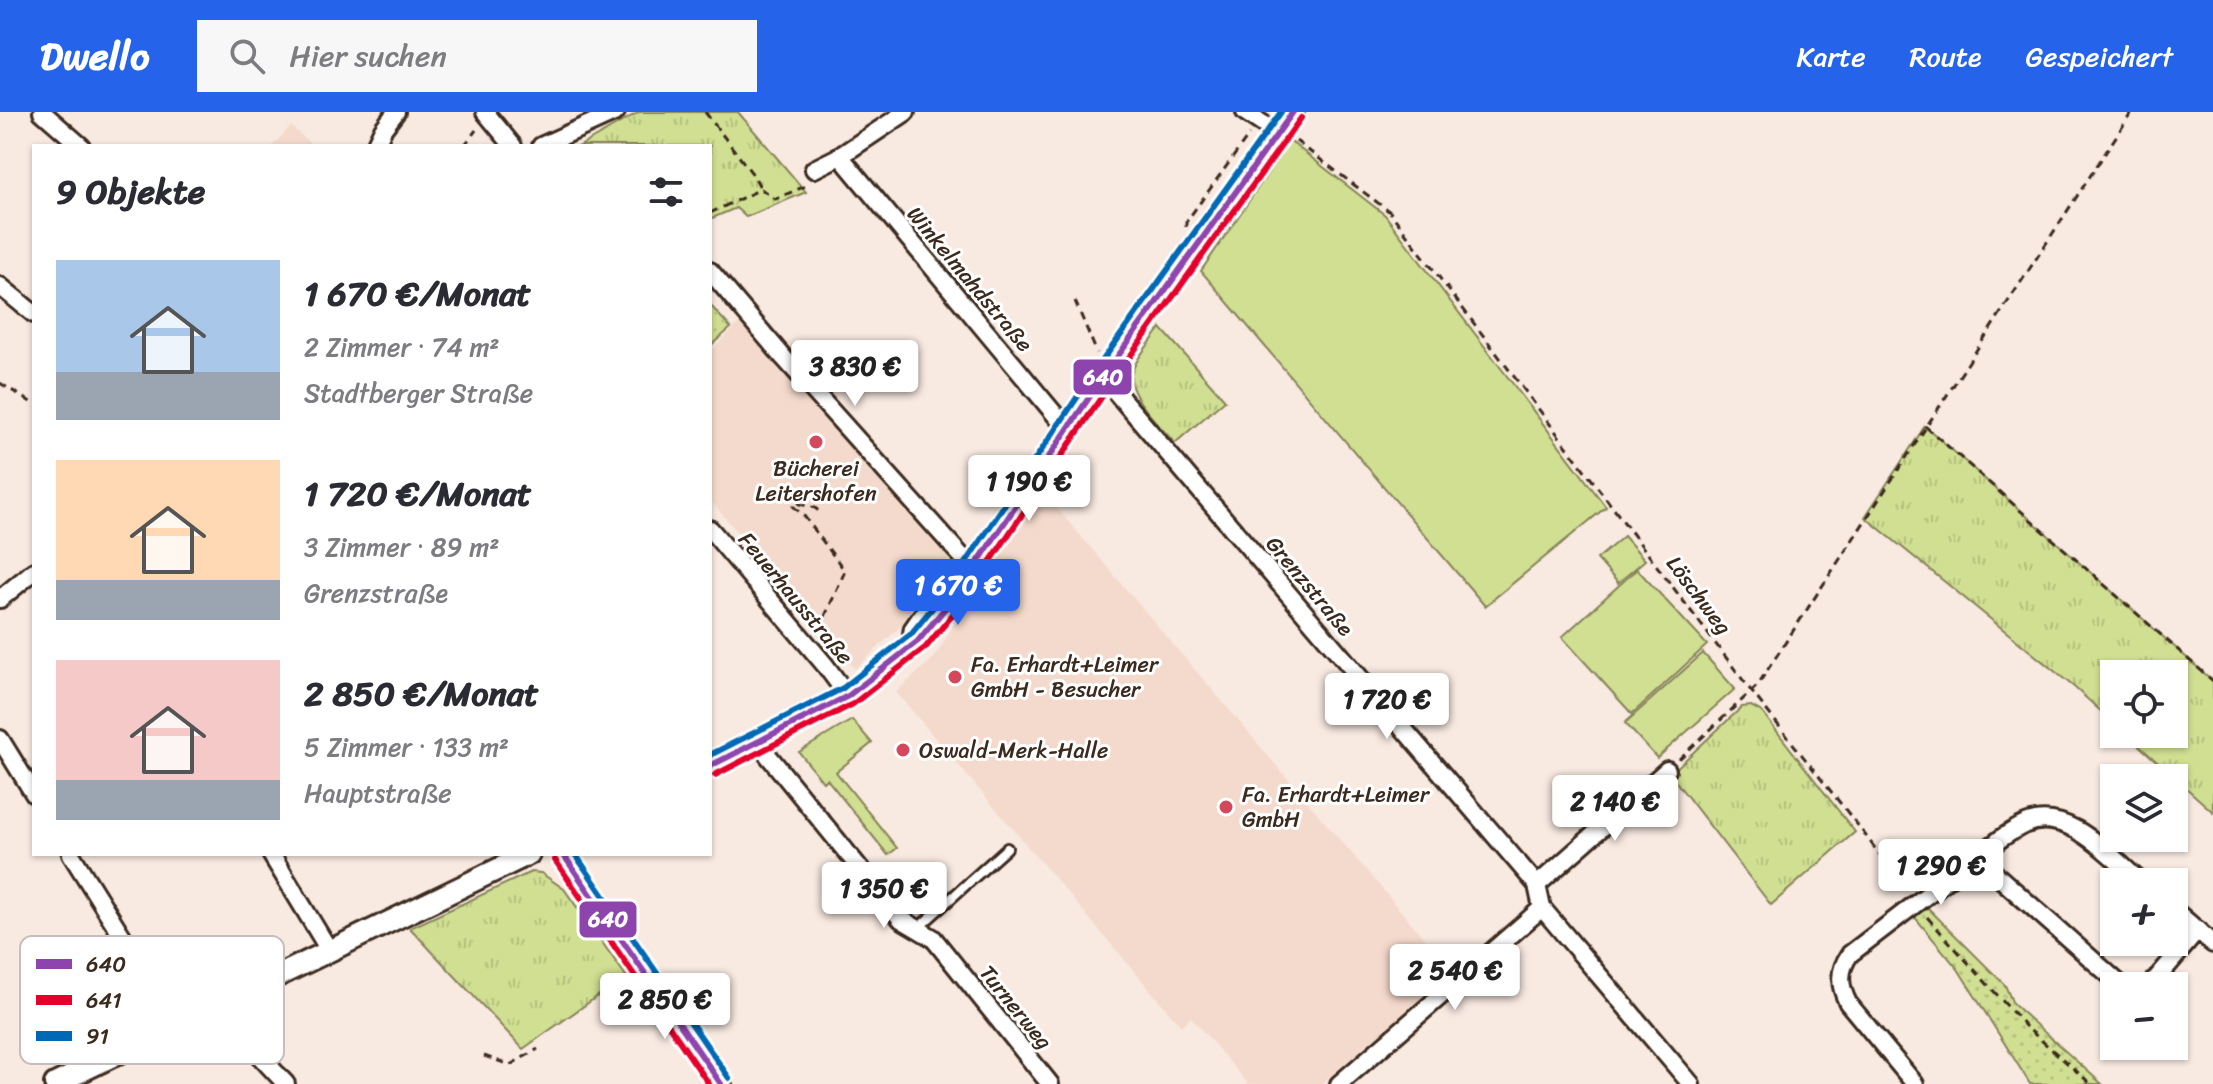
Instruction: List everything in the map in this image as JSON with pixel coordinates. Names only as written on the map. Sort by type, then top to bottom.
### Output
[{"type":"street","points":[[42,112],[79,144]]},
{"type":"street","points":[[376,144],[396,112]]},
{"type":"street","points":[[485,112],[511,144]]},
{"type":"street","points":[[545,144],[616,112]]},
{"type":"street","points":[[814,169],[840,156],[906,112]]},
{"type":"street","points":[[1245,112],[1278,134]]},
{"type":"street","points":[[712,765],[848,696],[918,641],[955,596],[1067,429],[1293,112]]},
{"type":"street","name":"Winkelmahdstraße","points":[[840,156],[1067,429]]},
{"type":"street","points":[[712,273],[973,569]]},
{"type":"street","points":[[0,286],[32,312]]},
{"type":"street","name":"Grenzstraße","points":[[1108,371],[1537,885],[1542,908],[1691,1084]]},
{"type":"street","name":"Feuerhausstraße","points":[[712,531],[848,696]]},
{"type":"street","points":[[0,599],[32,573]]},
{"type":"street","points":[[0,739],[32,791]]},
{"type":"street","name":"Turnerweg","points":[[758,743],[901,919],[933,938],[1050,1084]]},
{"type":"street","points":[[1537,885],[1667,770]]},
{"type":"street","points":[[1915,1084],[1848,1003],[1841,990],[1843,963],[1850,954],[1915,902],[2025,824],[2054,821],[2079,831],[2124,868]]},
{"type":"street","points":[[72,856],[122,936]]},
{"type":"street","points":[[272,856],[329,950]]},
{"type":"street","points":[[284,972],[525,856]]},
{"type":"street","points":[[564,856],[721,1084]]},
{"type":"street","points":[[1976,857],[2106,972]]},
{"type":"street","points":[[1339,1084],[1542,908]]},
{"type":"street","points":[[2188,922],[2213,944]]},
{"type":"street","points":[[2162,972],[2198,930]]},
{"type":"street","points":[[55,1084],[96,1064]]},
{"type":"street","points":[[267,1064],[286,1084]]},
{"type":"lane","points":[[917,929],[1007,848]]},
{"type":"path","points":[[705,112],[761,189],[775,199],[819,180],[814,169]]},
{"type":"path","points":[[1667,770],[1752,692],[2132,112]]},
{"type":"path","name":"Löschweg","points":[[1278,134],[1297,142],[1390,212],[1752,692],[1915,902],[2026,1027],[2091,1084]]},
{"type":"path","points":[[712,212],[761,189]]},
{"type":"path","points":[[1075,301],[1108,371]]},
{"type":"path","points":[[0,383],[32,403]]},
{"type":"path","points":[[1925,426],[2213,681]]},
{"type":"path","points":[[811,648],[845,571],[793,506],[796,503],[806,505],[821,513]]},
{"type":"path","points":[[484,1056],[510,1065],[538,1049]]},
{"type":"shaded area","points":[[291,126],[311,144],[274,144]]},
{"type":"shaded area","points":[[744,318],[952,555],[900,627],[855,669],[712,502],[712,350]]},
{"type":"shaded area","points":[[1044,493],[1452,971],[1321,1084],[1248,1084],[1191,1017],[1181,1026],[896,692],[935,657],[962,611]]},
{"type":"green space","points":[[639,112],[738,112],[806,192],[746,217],[736,208],[712,218],[712,144],[583,144]]},
{"type":"green space","points":[[1290,141],[1385,215],[1606,507],[1485,606],[1201,271]]},
{"type":"green space","points":[[712,307],[731,328],[712,344]]},
{"type":"green space","points":[[1161,328],[1225,400],[1175,443],[1147,411],[1131,384],[1136,364]]},
{"type":"green space","points":[[1925,426],[2213,681],[2213,812],[2188,790],[2188,764],[2159,764],[2142,748],[2188,748],[2188,660],[2100,660],[2100,710],[1865,517]]},
{"type":"green space","points":[[1624,536],[1645,560],[1618,583],[1597,559]]},
{"type":"green space","points":[[1637,569],[1707,645],[1632,714],[1562,637]]},
{"type":"green space","points":[[1703,653],[1735,689],[1657,758],[1625,723]]},
{"type":"green space","points":[[1751,706],[1762,712],[1855,832],[1771,905],[1670,774],[1742,707]]},
{"type":"green space","points":[[852,720],[872,743],[836,772],[897,848],[888,855],[827,779],[823,782],[799,752]]},
{"type":"green space","points":[[531,872],[541,873],[564,889],[626,976],[523,1049],[410,928]]},
{"type":"green space","points":[[1920,900],[2005,985],[2013,1004],[2102,1084],[2030,1084],[1958,969],[1908,909]]},
{"type":"transit line","name":"91","points":[[712,754],[843,688],[911,634],[947,590],[1095,371],[1281,112]]},
{"type":"transit line","name":"640","points":[[712,765],[848,696],[918,641],[955,596],[1103,377],[1293,112]]},
{"type":"transit line","name":"641","points":[[715,775],[853,704],[926,647],[963,602],[1111,383],[1301,118]]},
{"type":"transit line","name":"640","points":[[564,856],[721,1084]]},
{"type":"transit line","name":"91","points":[[576,856],[729,1078]]},
{"type":"transit line","name":"641","points":[[555,860],[709,1084]]},
{"type":"place","name":"Bücherei Leitershofen","points":[[816,442]]},
{"type":"place","name":"Fa. Erhardt+Leimer GmbH - Besucher","points":[[955,677]]},
{"type":"place","name":"Oswald-Merk-Halle","points":[[903,750]]},
{"type":"place","name":"Fa. Erhardt+Leimer GmbH","points":[[1226,807]]}]
